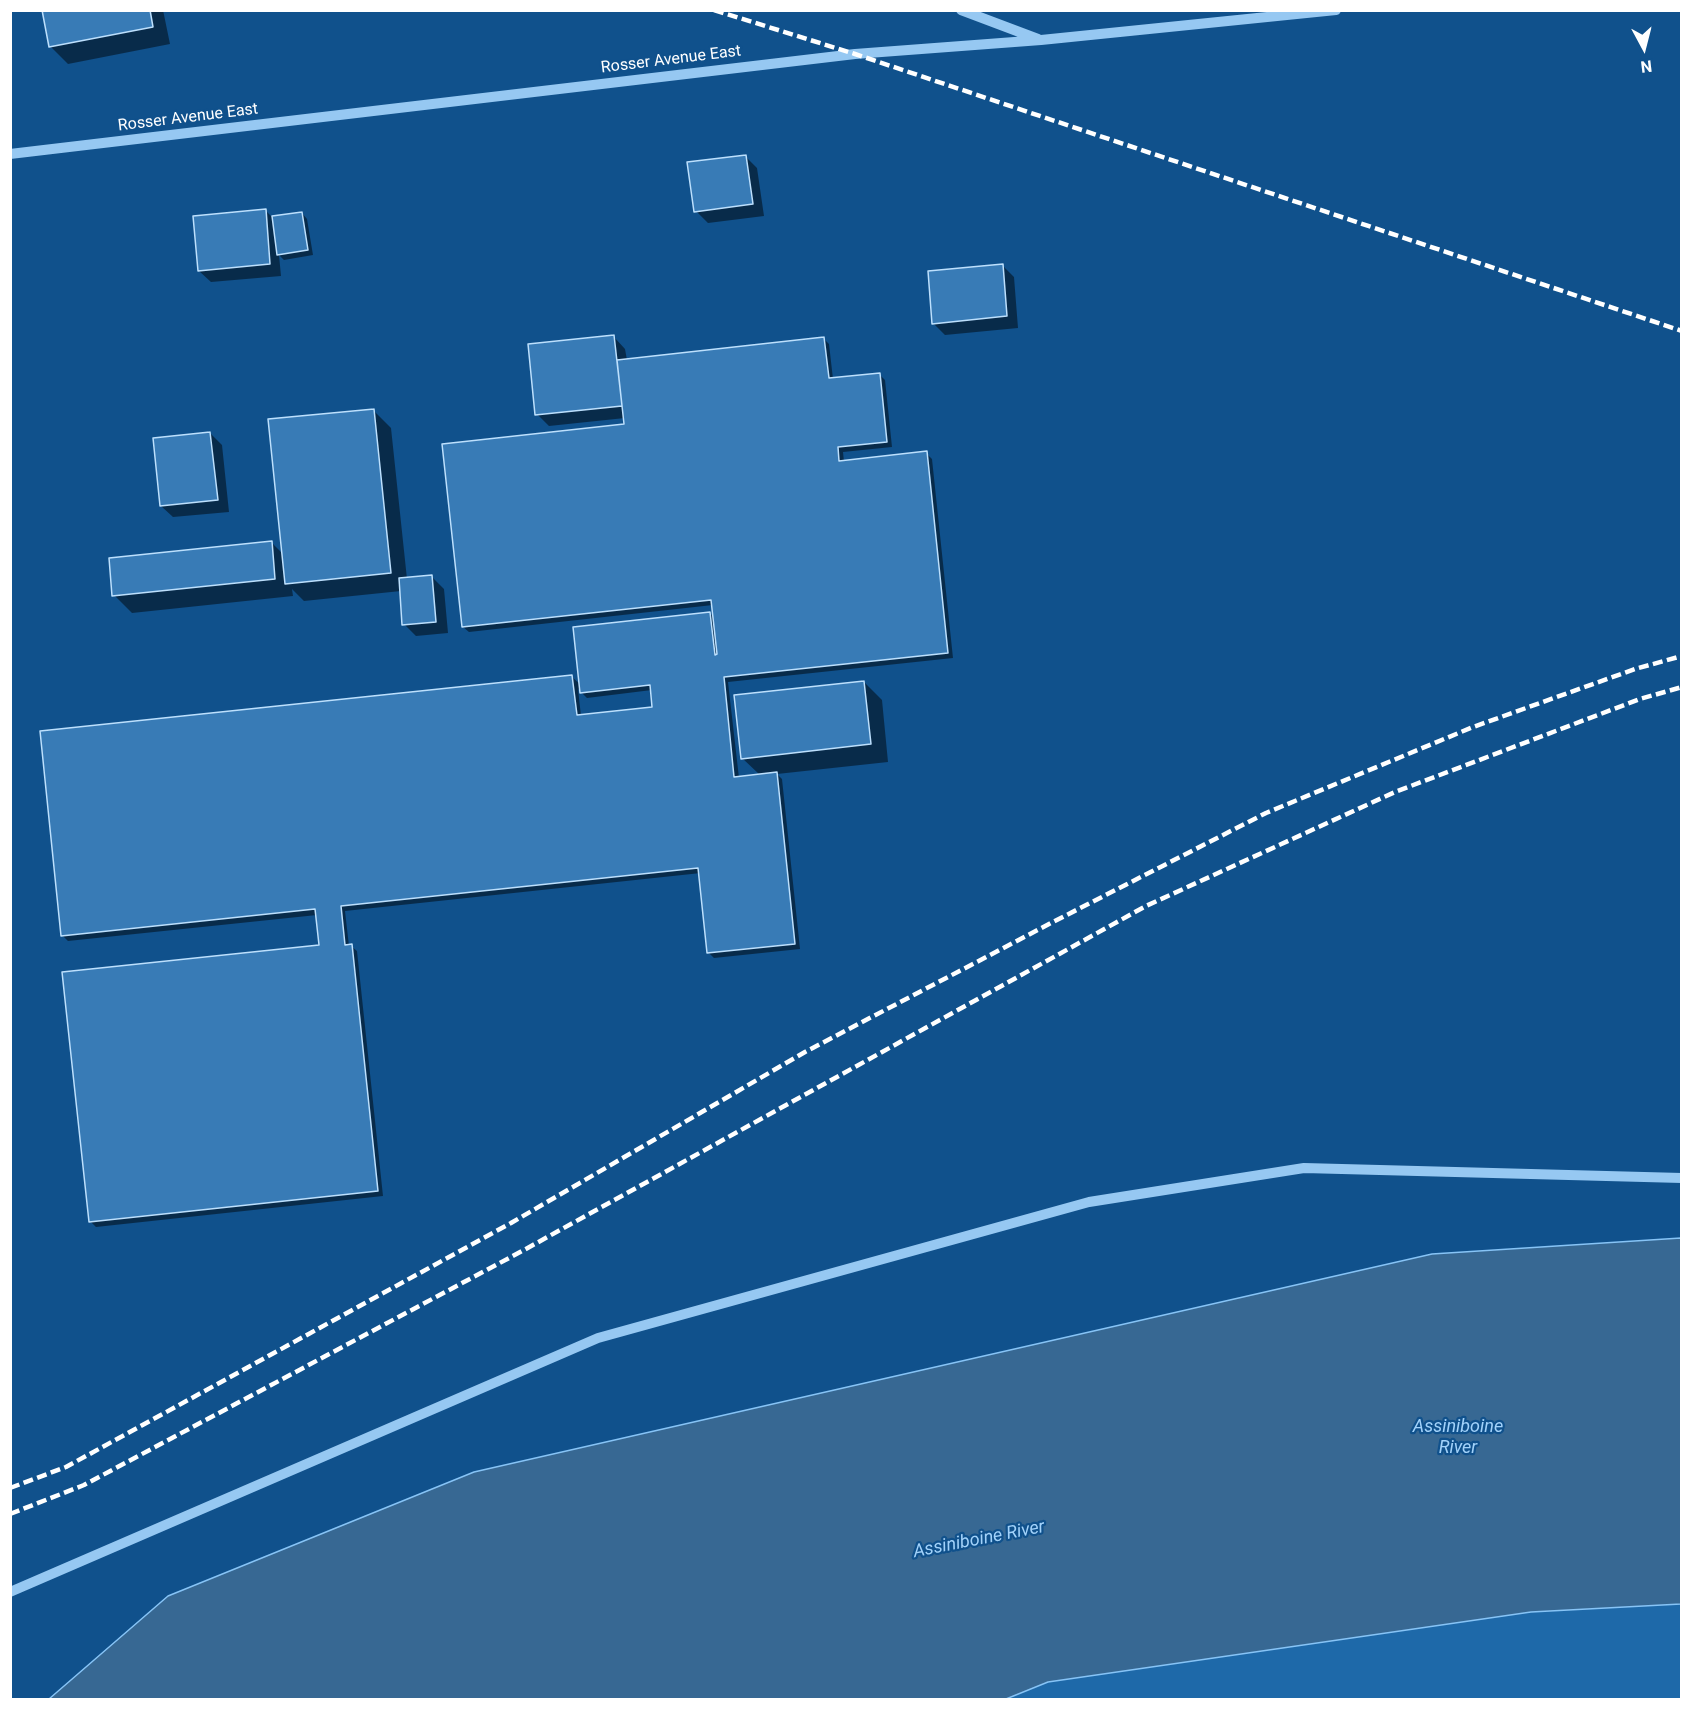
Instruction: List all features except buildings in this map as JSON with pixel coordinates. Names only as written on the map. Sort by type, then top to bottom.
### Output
[{"type":"street","points":[[961,10],[1041,40]]},
{"type":"street","name":"Rosser Avenue East","points":[[10,154],[855,54],[1041,40],[1336,10]]},
{"type":"street","points":[[10,1592],[598,1338],[1089,1202],[1305,1168],[1682,1178]]},
{"type":"shaded area","points":[[1681,1604],[1681,1699],[1006,1700],[1048,1682],[1531,1612]]},
{"type":"water","name":"Assiniboine River","points":[[1681,1238],[1681,1604],[1531,1612],[1048,1682],[1006,1699],[49,1699],[168,1596],[474,1472],[1432,1254]]},
{"type":"railway","points":[[714,10],[855,54],[1682,331]]},
{"type":"railway","points":[[10,1488],[66,1467],[511,1223],[805,1052],[1266,813],[1473,727],[1635,669],[1682,656]]},
{"type":"railway","points":[[10,1514],[84,1485],[524,1250],[1146,906],[1395,792],[1640,699],[1682,687]]}]
